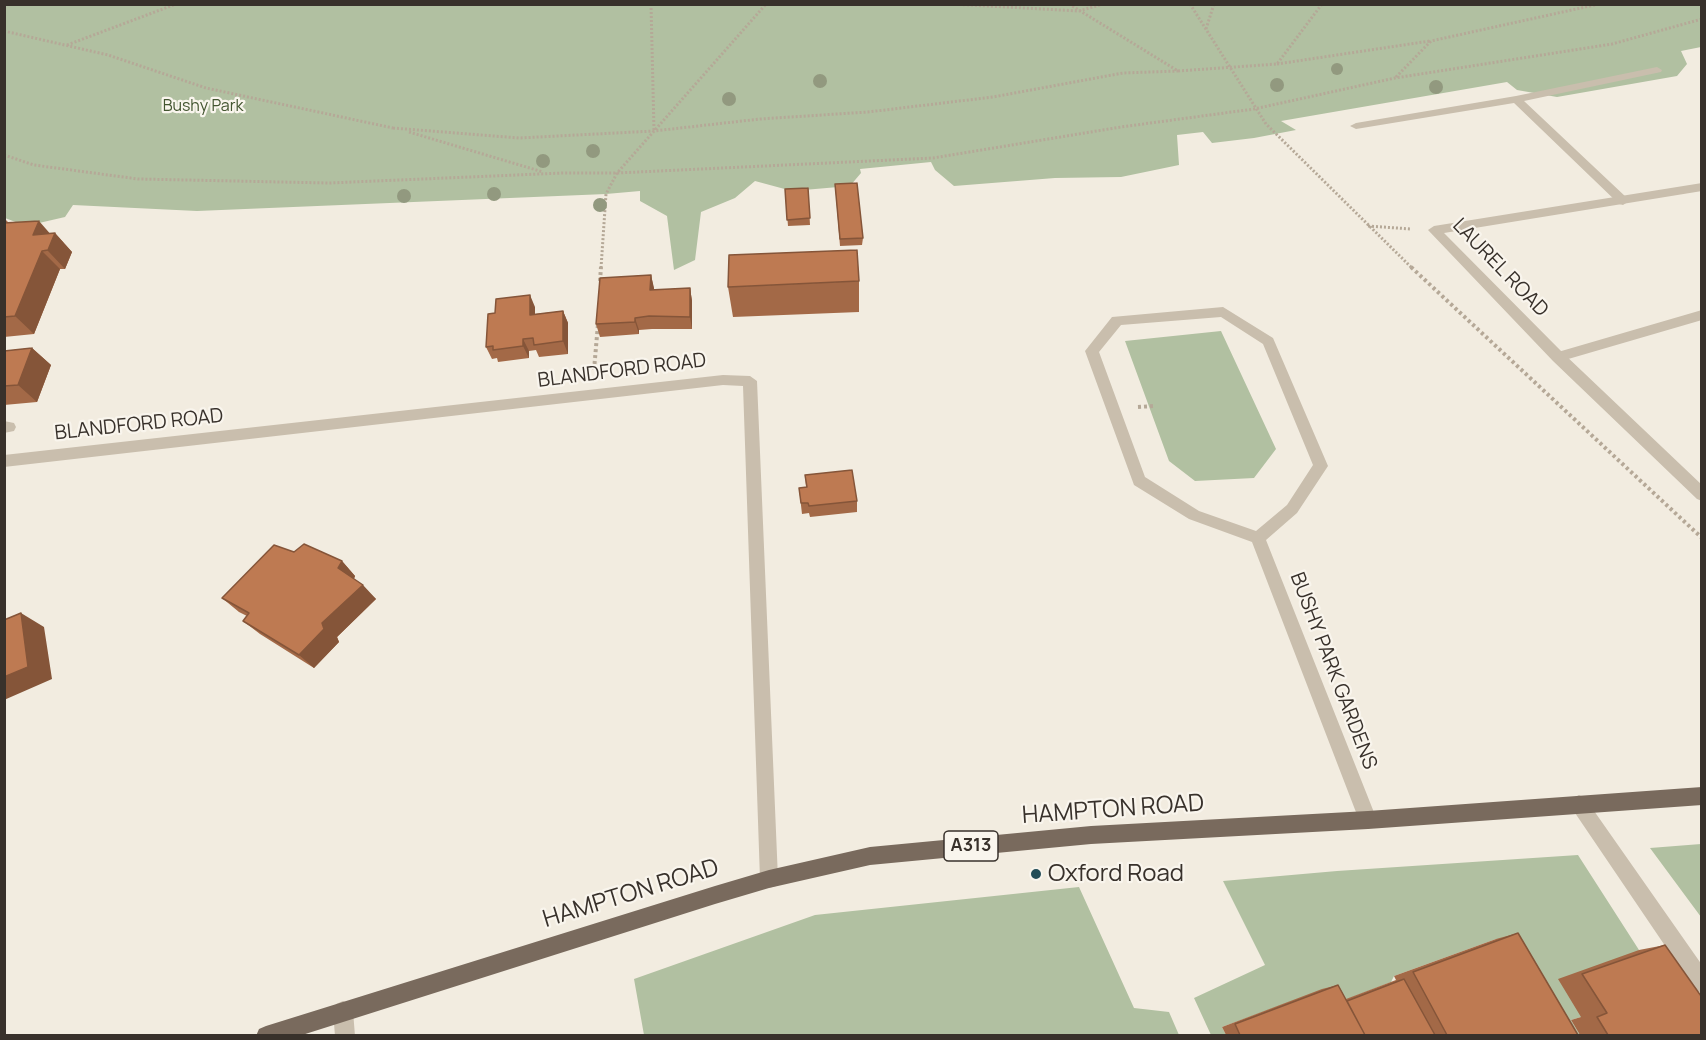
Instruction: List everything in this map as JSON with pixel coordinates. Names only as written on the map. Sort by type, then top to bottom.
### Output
[{"type":"main road","name":"HAMPTON ROAD","points":[[266,1035],[768,879],[882,855],[1091,835],[1368,820],[1701,796]]},
{"type":"street","points":[[1356,126],[1516,99],[1657,70]]},
{"type":"street","points":[[1516,99],[1623,201]]},
{"type":"street","name":"LAUREL ROAD","points":[[1434,230],[1701,187]]},
{"type":"street","name":"LAUREL ROAD","points":[[1434,230],[1558,357],[1701,495]]},
{"type":"street","points":[[1223,312],[1269,341],[1321,466],[1292,509],[1258,538],[1194,515],[1139,481],[1092,351],[1117,320],[1223,312]]},
{"type":"street","points":[[1558,357],[1701,315]]},
{"type":"street","name":"BLANDFORD ROAD","points":[[4,461],[723,380],[750,381],[768,879]]},
{"type":"street","name":"BUSHY PARK GARDENS","points":[[1258,538],[1368,820]]},
{"type":"street","points":[[1580,804],[1701,983]]},
{"type":"street","points":[[343,1011],[345,1035]]},
{"type":"path","points":[[65,45],[176,4]]},
{"type":"path","points":[[651,4],[654,131]]},
{"type":"path","points":[[600,289],[606,194],[617,173],[766,4]]},
{"type":"path","points":[[951,4],[1079,11],[1103,4]]},
{"type":"path","points":[[1069,4],[1178,71]]},
{"type":"path","points":[[1190,4],[1254,109],[1266,124],[1367,226],[1701,538]]},
{"type":"path","points":[[1206,30],[1214,4]]},
{"type":"path","points":[[1276,64],[1322,4]]},
{"type":"path","points":[[393,128],[519,138],[654,131],[760,119],[868,112],[993,98],[1124,73],[1276,64],[1431,41],[1599,4]]},
{"type":"path","points":[[4,155],[34,165],[138,179],[329,183],[617,173],[933,158],[1121,127],[1254,109],[1395,78],[1612,44],[1701,19]]},
{"type":"path","points":[[4,31],[108,55],[206,88],[423,135],[548,174]]},
{"type":"path","points":[[1395,78],[1431,41]]},
{"type":"path","points":[[1367,226],[1434,230]]},
{"type":"path","points":[[593,395],[597,324]]},
{"type":"green space","name":"Bushy Park","points":[[5,5],[1701,5],[1701,47],[1681,51],[1687,64],[1677,76],[1557,97],[1517,90],[1507,82],[1281,121],[1296,130],[1254,138],[1212,143],[1203,132],[1177,135],[1179,165],[1121,177],[1055,178],[954,186],[935,170],[931,162],[860,169],[861,173],[850,186],[792,191],[755,181],[735,198],[701,212],[695,260],[674,270],[667,216],[640,201],[640,191],[197,211],[73,205],[65,217],[26,226],[5,218]]},
{"type":"green space","points":[[1221,331],[1276,449],[1254,478],[1195,481],[1169,461],[1125,341]]},
{"type":"green space","points":[[1702,844],[1701,917],[1650,848]]},
{"type":"green space","points":[[1578,855],[1639,950],[1581,1017],[1571,1020],[1580,1035],[1552,1035],[1496,939],[1394,976],[1391,982],[1332,1005],[1322,990],[1222,1027],[1226,1035],[1211,1035],[1194,998],[1265,965],[1223,881]]},
{"type":"green space","points":[[1079,887],[1134,1008],[1169,1012],[1179,1035],[644,1035],[634,979],[815,915]]},
{"type":"building","points":[[857,183],[863,238],[840,239],[835,184]]},
{"type":"building","points":[[808,188],[810,218],[787,220],[785,189]]},
{"type":"building","points":[[39,221],[33,235],[55,233],[48,250],[42,251],[15,316],[4,317],[4,223]]},
{"type":"building","points":[[857,250],[859,281],[728,287],[729,255]]},
{"type":"building","points":[[651,275],[650,290],[690,288],[690,317],[649,316],[635,318],[635,322],[596,324],[600,278]]},
{"type":"building","points":[[530,295],[530,315],[563,311],[563,341],[534,345],[533,338],[523,339],[523,346],[493,350],[493,346],[486,347],[488,314],[495,313],[496,299]]},
{"type":"building","points":[[32,348],[18,385],[4,386],[4,351]]},
{"type":"building","points":[[852,470],[857,501],[809,506],[808,503],[801,503],[799,488],[807,487],[805,475]]},
{"type":"building","points":[[304,544],[342,561],[338,568],[363,585],[322,623],[324,629],[299,655],[243,621],[249,613],[222,598],[274,545],[294,552]]},
{"type":"building","points":[[21,613],[28,667],[4,677],[4,620]]},
{"type":"building","points":[[1518,933],[1578,1035],[1447,1035],[1413,972]]},
{"type":"building","points":[[1665,945],[1701,996],[1701,1035],[1608,1035],[1597,1017],[1607,1013],[1582,974]]},
{"type":"building","points":[[1404,979],[1435,1035],[1365,1035],[1347,1001]]},
{"type":"building","points":[[1338,985],[1365,1035],[1240,1035],[1235,1024]]},
{"type":"place","name":"Oxford Road","points":[[1036,874]]}]
